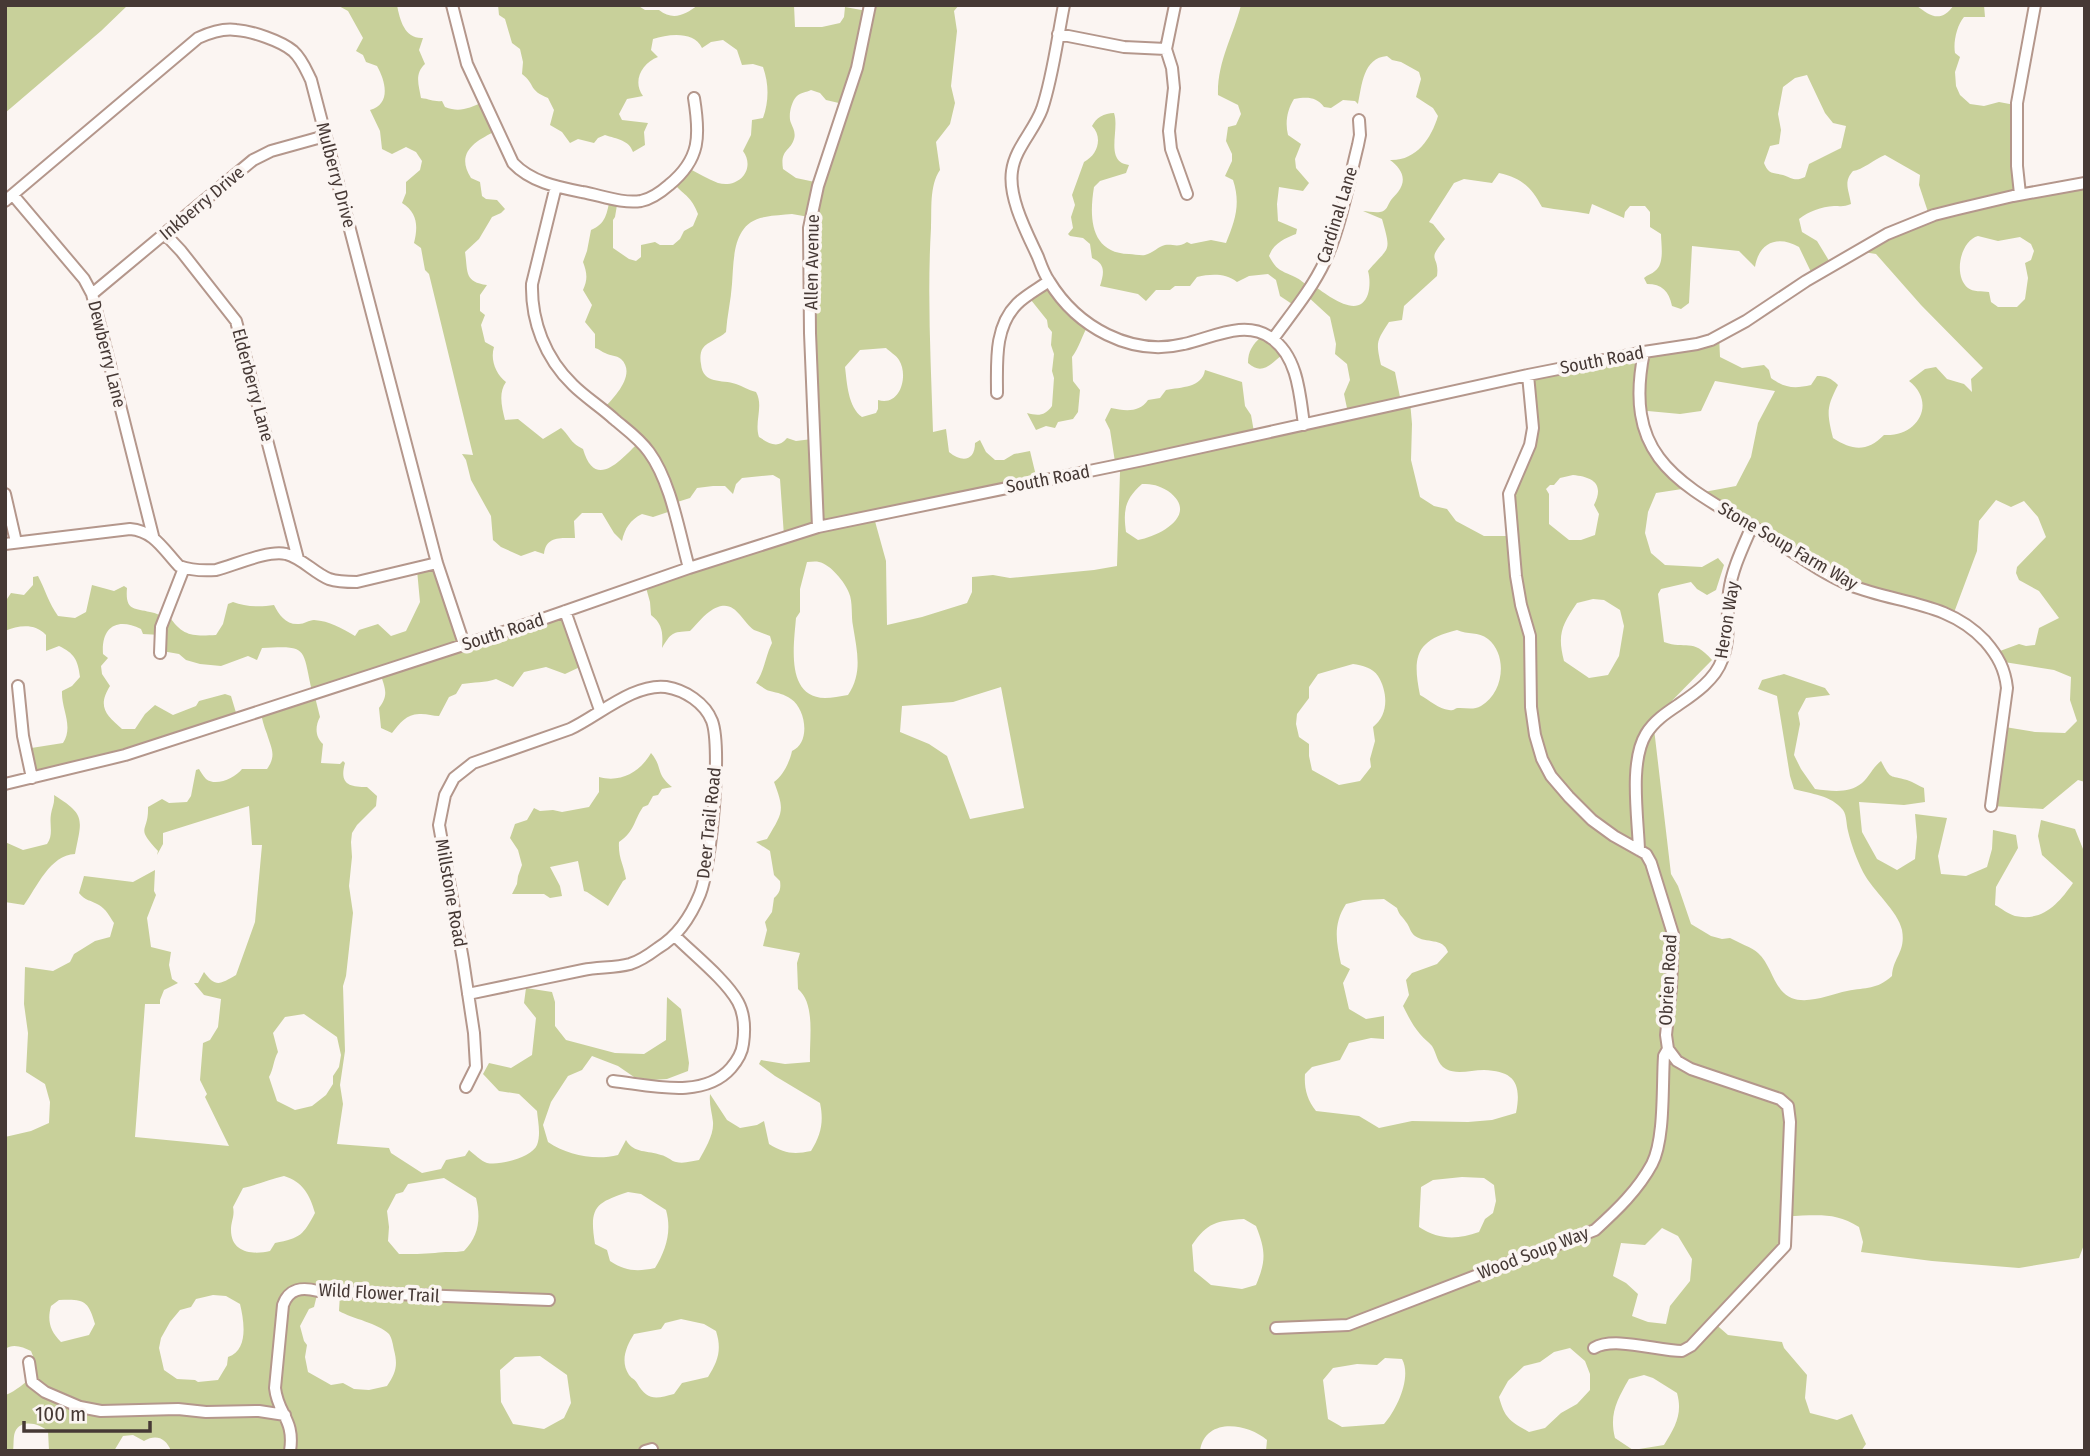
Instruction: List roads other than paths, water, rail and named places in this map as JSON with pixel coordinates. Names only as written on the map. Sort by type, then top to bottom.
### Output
[{"type":"street","points":[[452,5],[467,64],[513,163],[533,178],[556,186],[642,201],[664,190],[688,167],[696,149],[698,121],[694,98]]},
{"type":"street","name":"Allen Avenue","points":[[818,527],[810,333],[809,228],[818,186],[857,68],[870,5]]},
{"type":"street","points":[[1064,5],[1041,112],[1018,152],[1012,171],[1012,188],[1019,212],[1049,281],[1072,310],[1089,325],[1105,335],[1141,347],[1181,345],[1231,330],[1250,330],[1273,339],[1290,360],[1296,376],[1304,425]]},
{"type":"street","points":[[1175,5],[1166,49],[1174,88],[1169,131],[1171,149],[1187,194]]},
{"type":"street","points":[[2020,194],[2017,103],[2035,5]]},
{"type":"street","name":"Mulberry Drive","points":[[9,198],[198,38],[210,32],[234,29],[277,41],[294,52],[311,80],[437,563],[464,645]]},
{"type":"street","points":[[1058,34],[1124,47],[1166,49]]},
{"type":"street","name":"Cardinal Lane","points":[[1273,339],[1314,280],[1331,246],[1358,145],[1359,120]]},
{"type":"street","name":"Inkberry Drive","points":[[92,293],[262,154],[325,136]]},
{"type":"street","name":"South Road","points":[[5,784],[125,755],[818,527],[1528,375],[1698,344],[1746,321],[1817,274],[1887,234],[1934,215],[2020,194],[2085,183]]},
{"type":"street","points":[[556,186],[532,284],[536,325],[546,349],[570,382],[634,433],[652,455],[665,483],[690,568]]},
{"type":"street","name":"Dewberry Lane","points":[[9,198],[84,279],[92,293],[153,536]]},
{"type":"street","name":"Elderberry Lane","points":[[164,234],[181,251],[236,321],[298,559]]},
{"type":"street","points":[[996,393],[998,353],[1008,314],[1019,302],[1049,281]]},
{"type":"street","name":"Stone Soup Farm Way","points":[[1644,352],[1638,404],[1642,424],[1659,460],[1673,474],[1724,511],[1849,584],[1952,615],[1973,629],[1992,649],[2005,670],[2007,688],[1991,806]]},
{"type":"street","name":"Obrien Road","points":[[1528,375],[1533,428],[1530,445],[1509,494],[1516,576],[1530,636],[1531,707],[1542,759],[1551,776],[1592,820],[1646,854],[1651,863],[1673,934],[1666,1035],[1668,1049],[1677,1061],[1691,1069],[1780,1099],[1788,1105],[1790,1122],[1785,1247],[1691,1346],[1682,1351],[1615,1343],[1601,1344],[1594,1348]]},
{"type":"street","points":[[5,494],[11,543],[130,529],[142,530],[153,536],[179,566],[184,568],[215,570],[276,553],[287,554],[329,578],[345,582],[364,581],[437,563]]},
{"type":"street","name":"Heron Way","points":[[1639,850],[1637,774],[1641,747],[1645,736],[1660,718],[1699,690],[1719,668],[1727,640],[1730,585],[1752,526]]},
{"type":"street","points":[[160,653],[161,627],[184,568]]},
{"type":"street","points":[[565,611],[600,710]]},
{"type":"street","points":[[18,686],[23,736],[32,778]]},
{"type":"street","name":"Deer Trail Road","points":[[468,994],[632,963],[675,936],[694,907],[705,878],[717,754],[717,741],[711,718],[705,709],[688,695],[666,687],[641,691],[600,710]]},
{"type":"street","name":"Millstone Road","points":[[466,1087],[476,1068],[474,1033],[439,825],[447,789],[454,778],[472,763],[570,729],[600,710]]},
{"type":"street","points":[[613,1082],[689,1089],[705,1086],[728,1072],[743,1049],[743,1015],[738,1002],[675,936]]},
{"type":"street","name":"Wood Soup Way","points":[[1276,1328],[1329,1328],[1348,1325],[1595,1230],[1626,1201],[1653,1162],[1660,1136],[1664,1056],[1668,1049]]},
{"type":"street","name":"Wild Flower Trail","points":[[290,1451],[292,1434],[275,1393],[275,1382],[283,1305],[293,1291],[308,1289],[318,1292],[549,1300]]},
{"type":"street","points":[[29,1362],[32,1382],[45,1392],[80,1407],[101,1411],[259,1410],[285,1415]]}]
